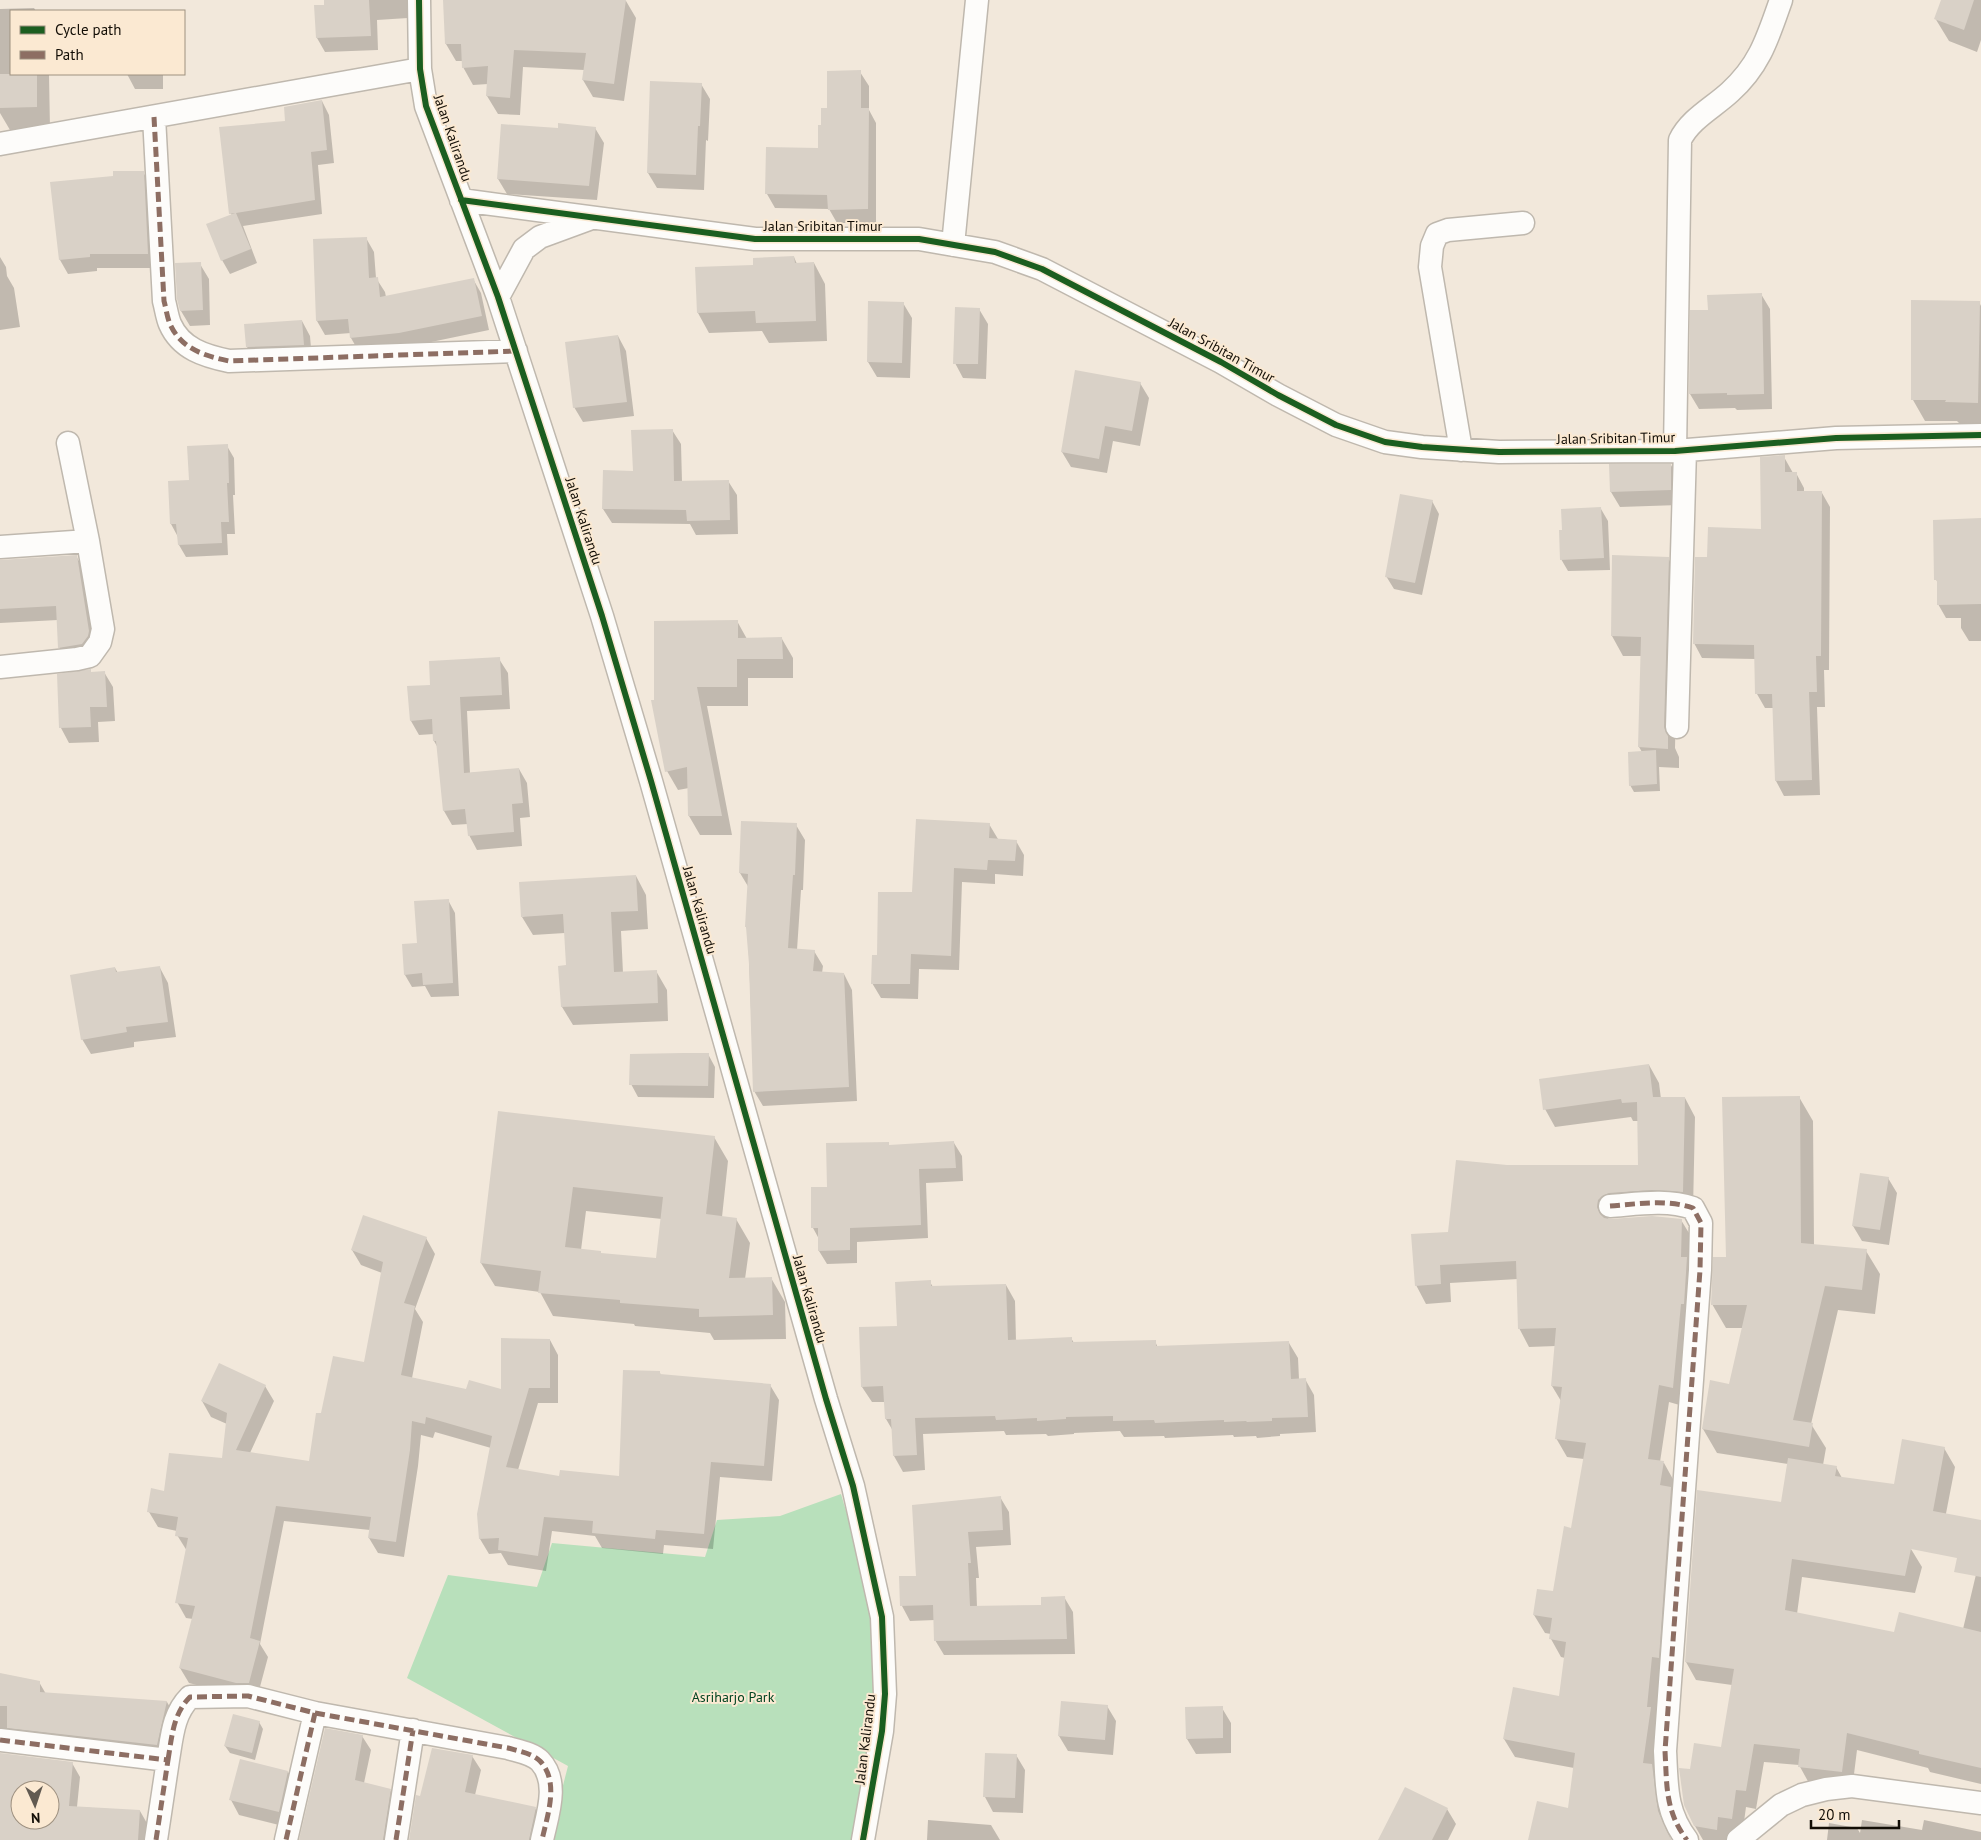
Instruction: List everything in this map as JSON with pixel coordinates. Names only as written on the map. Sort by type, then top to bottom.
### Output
[{"type":"street","name":"Jalan Kalirandu","points":[[419,0],[420,69],[426,106],[498,297],[598,606],[649,772],[823,1390],[853,1486],[882,1617],[885,1694],[882,1731],[863,1840]]},
{"type":"street","points":[[953,245],[977,0]]},
{"type":"street","points":[[1677,727],[1680,450],[1680,140],[1690,126],[1730,92],[1754,67],[1766,45],[1781,0]]},
{"type":"street","points":[[0,144],[420,69]]},
{"type":"street","points":[[154,117],[164,301],[170,324],[183,343],[205,356],[229,361],[516,351]]},
{"type":"street","name":"Jalan Sribitan Timur","points":[[461,200],[755,239],[919,239],[995,252],[1042,269],[1336,425],[1385,442],[1422,447],[1499,452],[1680,450],[1836,438],[1981,435]]},
{"type":"street","name":"Jalan Sribitan Timur","points":[[498,297],[524,249],[540,237],[593,218]]},
{"type":"street","points":[[1461,450],[1430,267],[1432,246],[1437,234],[1448,230],[1523,223]]},
{"type":"street","points":[[0,667],[90,656],[100,642],[103,629],[88,541],[68,443]]},
{"type":"street","points":[[0,548],[88,541]]},
{"type":"street","points":[[1610,1206],[1657,1202],[1684,1206],[1693,1208],[1701,1223],[1700,1270],[1665,1751],[1667,1792],[1671,1814],[1687,1840]]},
{"type":"street","points":[[156,1840],[175,1719],[181,1706],[190,1696],[248,1696],[315,1713],[508,1748],[528,1754],[540,1760],[547,1772],[552,1798],[542,1840]]},
{"type":"street","points":[[286,1840],[315,1713]]},
{"type":"street","points":[[396,1840],[414,1730]]},
{"type":"street","points":[[0,1740],[168,1760]]},
{"type":"street","points":[[1738,1840],[1781,1805],[1802,1795],[1826,1789],[1852,1786],[1981,1803]]},
{"type":"green space","name":"Asriharjo Park","points":[[841,1494],[872,1599],[879,1730],[861,1840],[549,1840],[568,1766],[407,1678],[448,1575],[537,1587],[552,1543],[705,1557],[717,1520],[780,1516]]},
{"type":"building","points":[[324,0],[369,0],[371,36],[316,38],[314,5],[324,5]]},
{"type":"building","points":[[443,0],[626,0],[614,84],[582,80],[586,53],[514,50],[510,98],[486,96],[488,66],[462,68],[461,44],[445,44]]},
{"type":"building","points":[[1941,0],[1974,0],[1964,30],[1934,19]]},
{"type":"building","points":[[861,70],[861,108],[869,108],[868,209],[828,210],[827,195],[765,194],[766,147],[818,148],[818,125],[821,125],[821,108],[827,108],[827,71]]},
{"type":"building","points":[[0,74],[37,75],[37,107],[0,108]]},
{"type":"building","points":[[650,81],[702,83],[696,175],[647,173]]},
{"type":"building","points":[[322,100],[327,150],[311,152],[315,200],[236,213],[251,249],[221,261],[206,224],[235,213],[229,214],[219,127],[285,121],[284,107]]},
{"type":"building","points":[[558,123],[596,127],[589,186],[497,179],[501,124],[558,128]]},
{"type":"building","points":[[113,171],[144,171],[148,254],[90,254],[90,257],[59,260],[50,182],[113,176]]},
{"type":"building","points":[[367,237],[369,278],[378,277],[380,297],[474,278],[482,316],[399,333],[350,338],[348,319],[316,321],[313,239]]},
{"type":"building","points":[[794,256],[795,263],[814,262],[816,321],[756,323],[755,311],[697,313],[695,267],[753,265],[753,258]]},
{"type":"building","points":[[201,262],[203,310],[180,311],[177,299],[175,263]]},
{"type":"building","points":[[1762,293],[1764,394],[1689,394],[1690,310],[1708,310],[1707,295]]},
{"type":"building","points":[[1911,300],[1980,301],[1978,403],[1945,402],[1946,400],[1911,400]]},
{"type":"building","points":[[868,301],[904,302],[902,363],[867,362]]},
{"type":"building","points":[[955,307],[980,308],[978,364],[953,364]]},
{"type":"building","points":[[302,320],[304,345],[246,347],[244,324]]},
{"type":"building","points":[[618,335],[627,402],[573,408],[565,342]]},
{"type":"building","points":[[1075,370],[1141,382],[1132,431],[1105,426],[1099,459],[1061,452]]},
{"type":"building","points":[[673,429],[674,481],[729,480],[730,520],[687,521],[686,510],[602,509],[603,470],[633,471],[631,430]]},
{"type":"building","points":[[228,444],[229,522],[221,522],[222,543],[178,545],[176,524],[170,524],[168,481],[189,480],[187,446]]},
{"type":"building","points":[[1785,455],[1785,472],[1797,472],[1797,491],[1822,491],[1821,656],[1816,656],[1817,692],[1809,692],[1812,780],[1775,781],[1772,694],[1755,694],[1754,645],[1693,644],[1695,557],[1707,557],[1708,527],[1761,529],[1760,457]]},
{"type":"building","points":[[1609,464],[1671,464],[1671,490],[1610,492]]},
{"type":"building","points":[[1400,494],[1433,500],[1415,583],[1385,577]]},
{"type":"building","points":[[1601,507],[1604,558],[1560,560],[1559,530],[1562,530],[1561,509]]},
{"type":"building","points":[[1981,518],[1981,604],[1937,605],[1937,580],[1934,580],[1933,520]]},
{"type":"building","points":[[77,555],[89,631],[88,636],[82,644],[58,648],[56,606],[0,609],[0,560]]},
{"type":"building","points":[[1612,555],[1669,557],[1664,727],[1668,736],[1668,749],[1638,747],[1641,637],[1611,636]]},
{"type":"building","points":[[738,620],[738,638],[782,637],[783,659],[737,659],[737,687],[697,687],[722,816],[688,816],[687,767],[665,772],[651,700],[654,700],[654,621]]},
{"type":"building","points":[[500,657],[502,695],[460,697],[464,773],[519,768],[523,803],[512,804],[514,832],[468,836],[465,809],[443,811],[436,741],[433,741],[432,719],[410,721],[407,686],[430,685],[429,661]]},
{"type":"building","points":[[91,669],[91,672],[105,671],[107,707],[90,707],[91,727],[59,728],[57,674]]},
{"type":"building","points":[[1656,750],[1657,784],[1629,786],[1628,752]]},
{"type":"building","points":[[916,819],[990,823],[989,838],[1017,840],[1015,861],[988,860],[987,870],[954,868],[951,956],[911,954],[910,984],[871,984],[872,955],[877,955],[878,892],[912,892]]},
{"type":"building","points":[[741,821],[797,823],[795,875],[793,875],[788,948],[815,950],[813,971],[844,973],[849,1087],[753,1092],[749,964],[745,927],[748,874],[739,873]]},
{"type":"building","points":[[636,875],[638,911],[611,912],[614,972],[657,970],[658,1003],[561,1007],[558,966],[566,965],[563,914],[521,917],[519,882]]},
{"type":"building","points":[[449,899],[453,983],[423,985],[422,973],[404,975],[402,944],[417,943],[414,901]]},
{"type":"building","points":[[160,966],[168,1022],[126,1027],[127,1032],[81,1040],[70,975],[115,967],[116,972]]},
{"type":"building","points":[[709,1053],[708,1086],[629,1085],[630,1054]]},
{"type":"building","points":[[1649,1064],[1653,1097],[1685,1097],[1683,1192],[1652,1190],[1609,1193],[1598,1200],[1597,1207],[1604,1218],[1611,1219],[1652,1216],[1682,1219],[1681,1257],[1687,1257],[1684,1304],[1681,1304],[1673,1388],[1659,1385],[1648,1459],[1664,1461],[1660,1485],[1671,1487],[1659,1658],[1652,1657],[1647,1707],[1651,1707],[1643,1763],[1652,1764],[1658,1811],[1671,1840],[1528,1840],[1537,1801],[1568,1808],[1575,1753],[1503,1739],[1513,1687],[1559,1696],[1566,1642],[1549,1639],[1552,1618],[1533,1615],[1537,1589],[1553,1591],[1564,1526],[1571,1528],[1586,1443],[1555,1439],[1562,1387],[1551,1386],[1556,1328],[1518,1329],[1516,1261],[1440,1265],[1441,1284],[1415,1286],[1411,1234],[1448,1232],[1456,1160],[1507,1165],[1638,1165],[1637,1102],[1622,1103],[1621,1099],[1543,1110],[1539,1079]]},
{"type":"building","points":[[1800,1096],[1801,1243],[1867,1249],[1862,1290],[1825,1286],[1793,1420],[1813,1423],[1809,1447],[1702,1429],[1710,1380],[1729,1384],[1747,1305],[1711,1305],[1713,1257],[1726,1257],[1722,1097]]},
{"type":"building","points":[[498,1111],[715,1136],[706,1214],[737,1218],[729,1278],[772,1277],[773,1315],[699,1317],[699,1309],[620,1303],[620,1300],[538,1293],[541,1271],[480,1263]],"holes":[[[573,1187],[663,1197],[656,1258],[601,1253],[601,1251],[565,1247]]]},
{"type":"building","points":[[954,1141],[956,1168],[919,1169],[921,1225],[850,1228],[850,1250],[818,1251],[818,1228],[811,1228],[811,1187],[827,1187],[826,1143],[889,1142],[889,1145]]},
{"type":"building","points":[[1860,1173],[1889,1177],[1880,1230],[1852,1226]]},
{"type":"building","points":[[363,1215],[427,1237],[404,1303],[415,1306],[401,1375],[466,1389],[469,1380],[501,1389],[501,1338],[550,1339],[550,1388],[529,1388],[506,1467],[559,1476],[560,1470],[619,1476],[623,1370],[660,1371],[660,1374],[771,1384],[764,1466],[711,1462],[704,1534],[656,1530],[655,1539],[592,1533],[593,1521],[544,1517],[538,1556],[498,1550],[499,1538],[479,1539],[477,1514],[492,1436],[426,1417],[425,1424],[412,1421],[410,1450],[396,1542],[368,1538],[371,1517],[276,1506],[250,1638],[260,1641],[249,1683],[236,1683],[179,1668],[195,1606],[175,1603],[188,1538],[175,1536],[178,1517],[147,1512],[151,1488],[164,1491],[169,1453],[222,1458],[227,1413],[201,1401],[219,1363],[266,1385],[236,1450],[309,1461],[316,1413],[321,1413],[333,1356],[364,1362],[383,1262],[351,1250]]},
{"type":"building","points":[[931,1280],[931,1286],[1006,1284],[1008,1340],[1072,1337],[1072,1342],[1156,1340],[1156,1346],[1289,1341],[1291,1379],[1306,1378],[1308,1417],[1272,1418],[1272,1421],[1247,1422],[1224,1422],[1224,1420],[1155,1423],[1154,1420],[1113,1421],[1113,1416],[1066,1417],[1066,1419],[1037,1421],[1037,1418],[996,1420],[995,1416],[915,1418],[917,1455],[893,1456],[891,1419],[885,1419],[883,1386],[861,1387],[859,1327],[897,1326],[895,1282]]},
{"type":"building","points":[[1902,1439],[1945,1447],[1933,1511],[1981,1520],[1981,1577],[1954,1572],[1957,1558],[1911,1549],[1905,1576],[1792,1559],[1785,1610],[1894,1632],[1899,1612],[1981,1632],[1981,1768],[1919,1754],[1919,1751],[1847,1733],[1842,1772],[1798,1767],[1800,1749],[1754,1744],[1746,1791],[1736,1790],[1732,1819],[1718,1817],[1717,1830],[1694,1826],[1684,1805],[1679,1768],[1690,1769],[1694,1743],[1721,1747],[1734,1669],[1685,1662],[1697,1490],[1781,1502],[1788,1458],[1837,1466],[1835,1476],[1894,1484]]},
{"type":"building","points":[[1001,1496],[1003,1530],[968,1532],[971,1563],[968,1563],[970,1606],[1041,1605],[1041,1597],[1065,1596],[1067,1639],[934,1641],[933,1605],[900,1606],[899,1576],[916,1576],[912,1505]]},
{"type":"building","points":[[0,1673],[40,1681],[40,1692],[167,1701],[157,1745],[7,1728],[7,1706],[0,1706]]},
{"type":"building","points":[[1061,1701],[1108,1705],[1105,1740],[1058,1736]]},
{"type":"building","points":[[1223,1706],[1223,1738],[1186,1739],[1185,1707]]},
{"type":"building","points":[[233,1714],[260,1721],[252,1753],[224,1746]]},
{"type":"building","points":[[325,1728],[363,1735],[355,1780],[391,1789],[383,1840],[299,1840]]},
{"type":"building","points":[[432,1748],[473,1755],[465,1792],[536,1807],[529,1840],[409,1840],[416,1795],[420,1796]]},
{"type":"building","points":[[0,1753],[73,1762],[69,1806],[140,1810],[138,1840],[0,1840]]},
{"type":"building","points":[[985,1753],[1017,1754],[1015,1798],[983,1797]]},
{"type":"building","points":[[240,1759],[288,1771],[279,1812],[229,1800]]},
{"type":"building","points":[[1405,1787],[1448,1808],[1432,1840],[1378,1840]]},
{"type":"marked path","points":[[154,117],[164,301],[170,324],[180,340],[187,345],[203,354],[229,361],[516,351]]},
{"type":"marked path","points":[[1610,1206],[1652,1203],[1683,1205],[1693,1208],[1701,1223],[1700,1270],[1665,1751],[1668,1798],[1675,1819],[1687,1840]]},
{"type":"marked path","points":[[168,1760],[172,1734],[177,1718],[190,1697],[248,1696],[315,1713],[286,1840]]},
{"type":"marked path","points":[[315,1713],[508,1748],[533,1756],[546,1769],[551,1789],[549,1810],[542,1840]]},
{"type":"marked path","points":[[396,1840],[413,1730]]},
{"type":"marked path","points":[[0,1740],[168,1760],[156,1840]]},
{"type":"cycle path","points":[[419,0],[420,69],[426,106],[498,297],[602,616],[651,781],[826,1399],[853,1486],[882,1617],[885,1694],[882,1731],[863,1840]]},
{"type":"cycle path","points":[[461,200],[755,239],[919,239],[995,252],[1042,269],[1221,362],[1278,395],[1336,425],[1385,442],[1422,447],[1499,452],[1675,451],[1836,438],[1981,435]]}]
